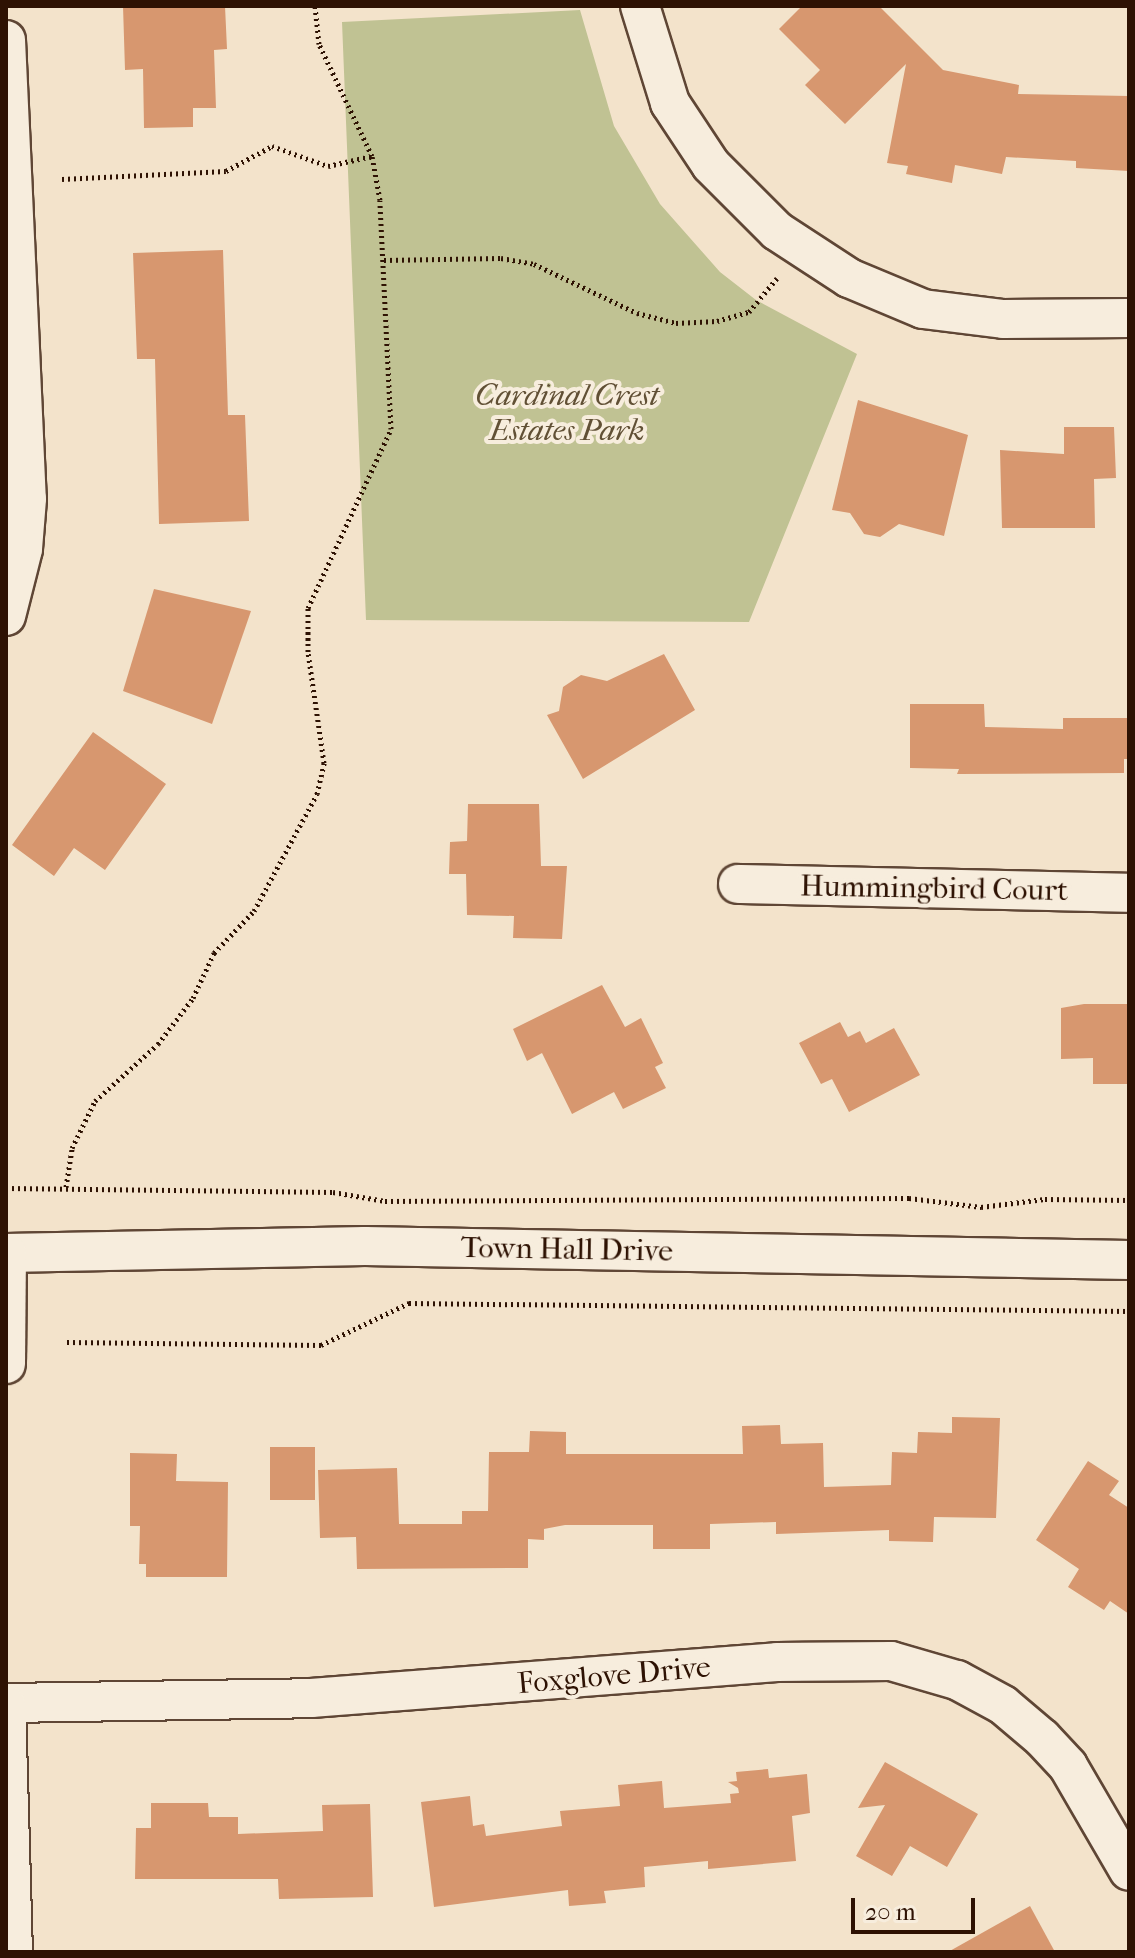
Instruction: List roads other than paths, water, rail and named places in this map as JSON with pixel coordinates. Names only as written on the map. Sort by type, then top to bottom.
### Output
[{"type":"street","points":[[640,6],[670,103],[711,165],[777,231],[849,278],[923,309],[1003,319],[1129,318]]},
{"type":"street","points":[[6,40],[27,499],[23,549],[6,616]]},
{"type":"street","name":"Hummingbird Court","points":[[738,884],[1129,893]]},
{"type":"street","name":"Town Hall Drive","points":[[7,1253],[365,1246],[1129,1260]]},
{"type":"street","points":[[6,1364],[7,1253]]},
{"type":"street","name":"Foxglove Drive","points":[[6,1704],[311,1698],[777,1662],[891,1661],[957,1680],[1003,1705],[1042,1738],[1068,1766],[1129,1871]]},
{"type":"street","points":[[6,1704],[13,1952]]},
{"type":"park label","name":"Cardinal Crest Estates Park","points":[[567,413]]}]
